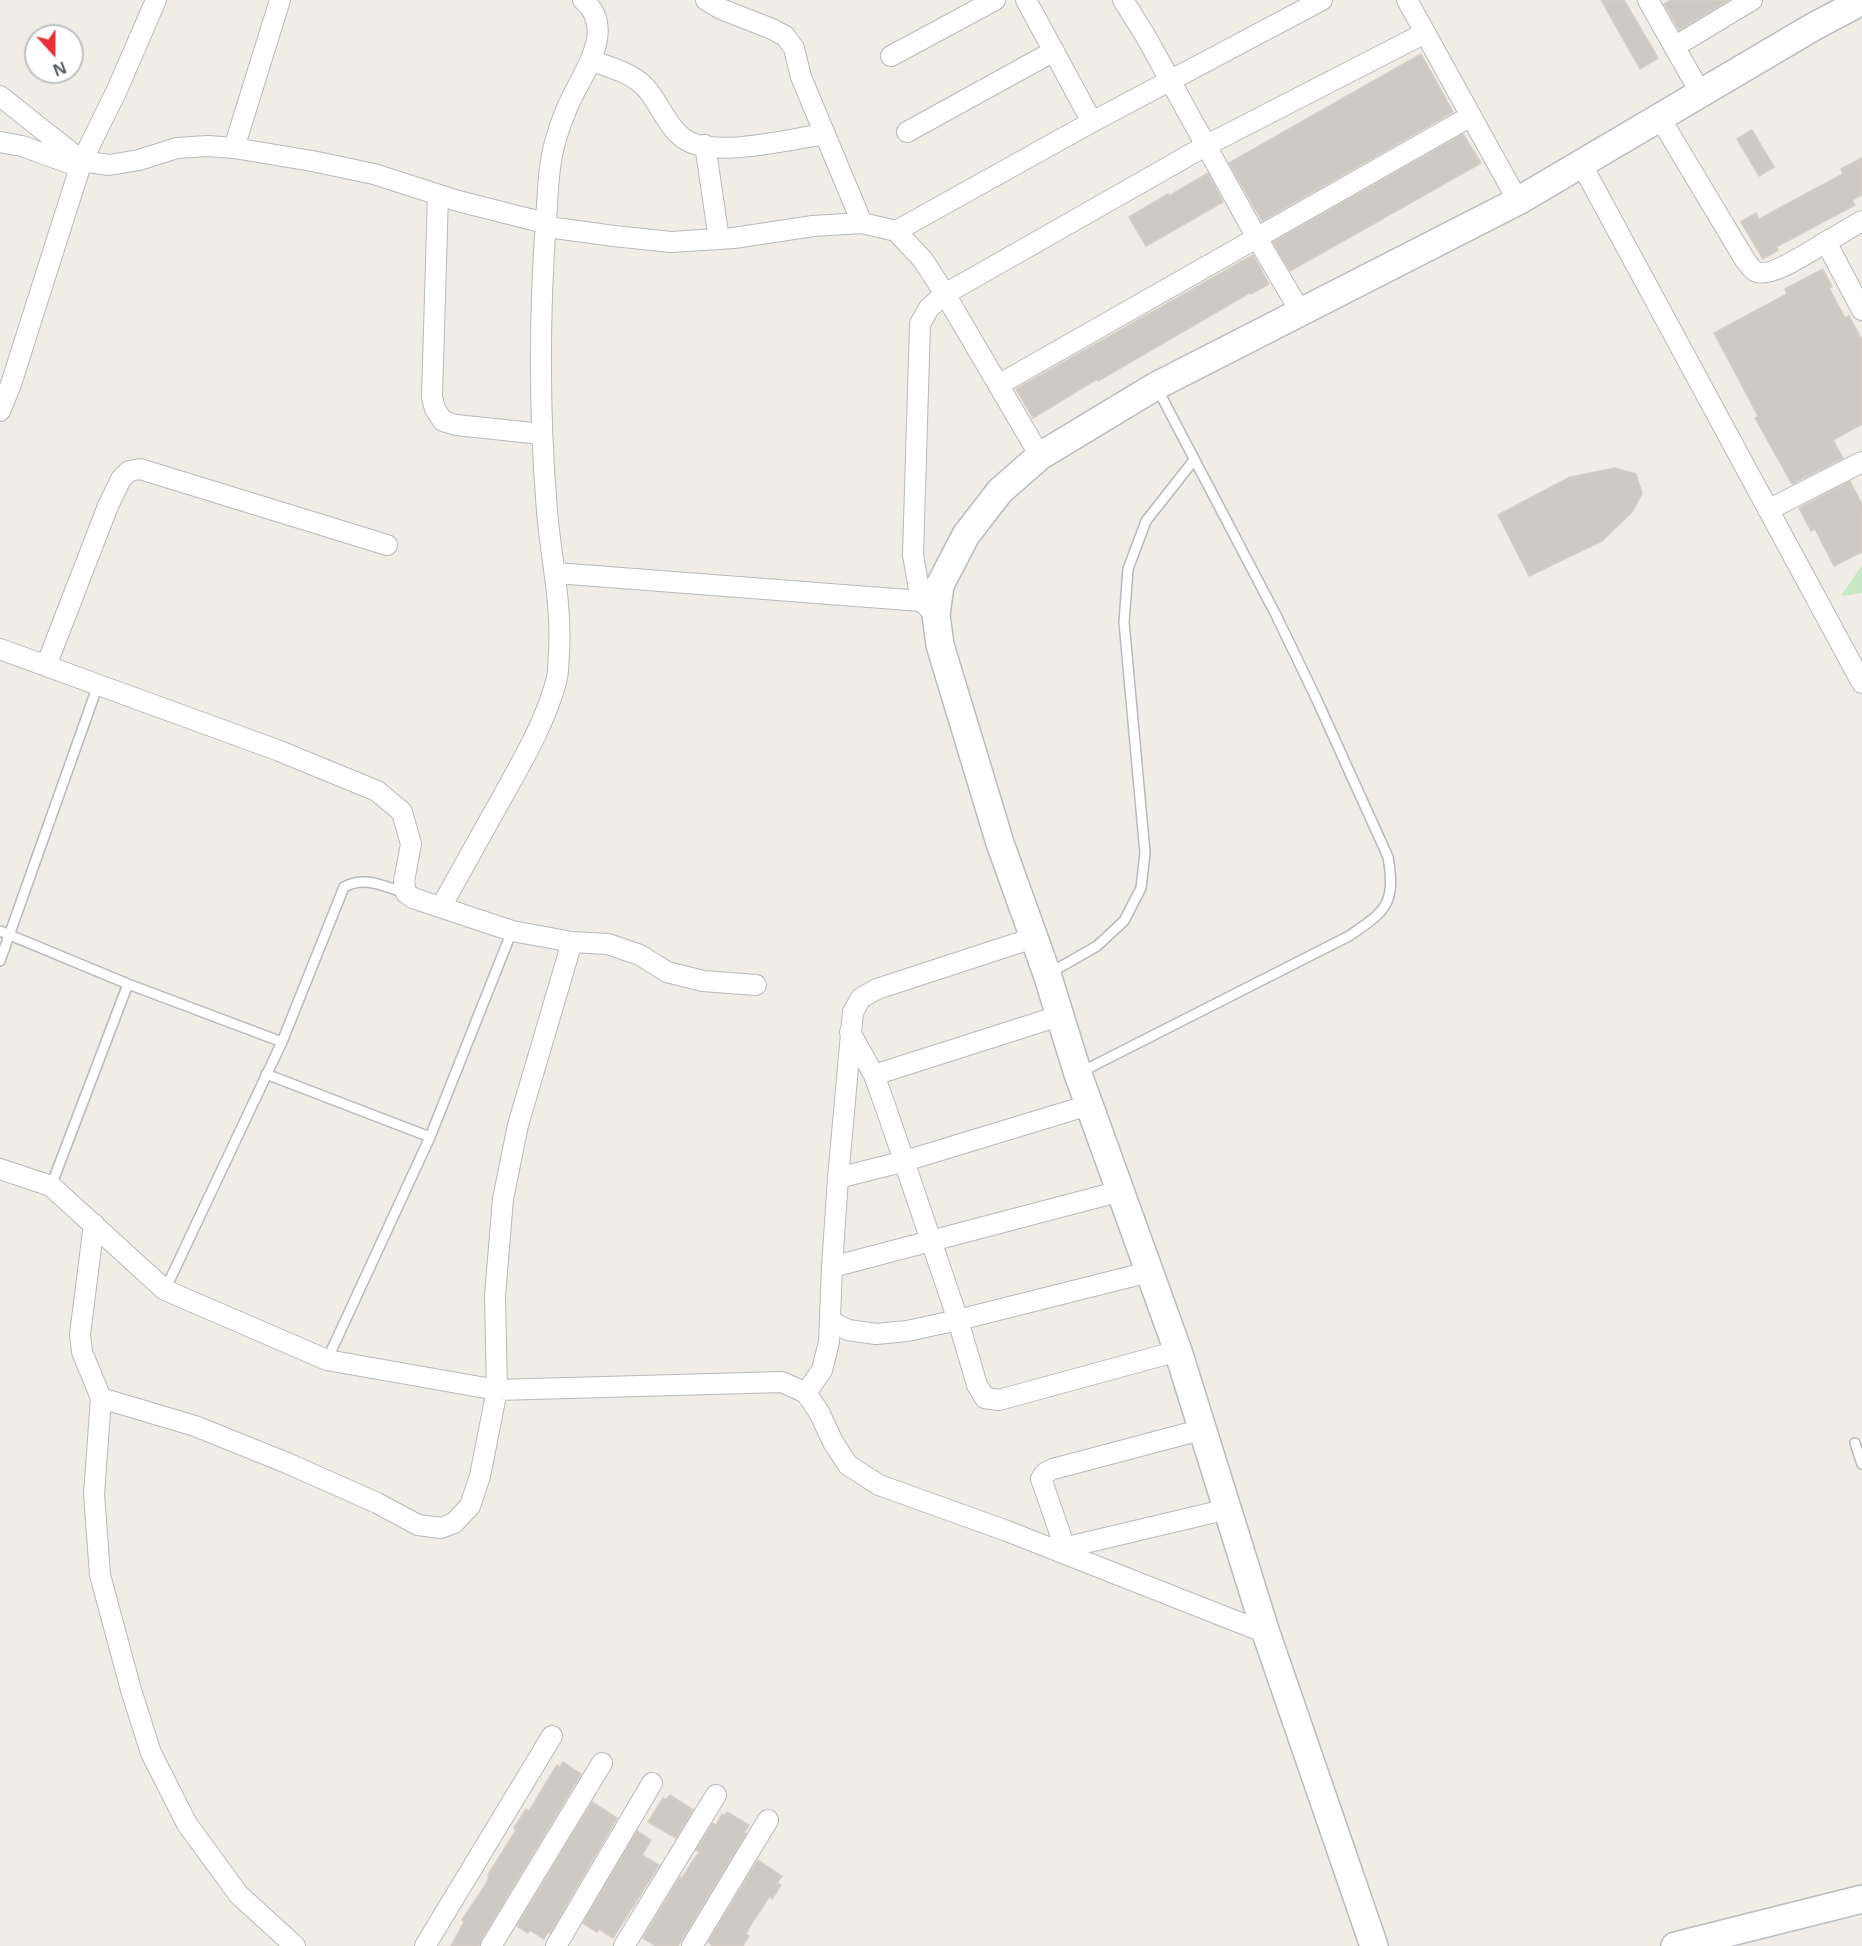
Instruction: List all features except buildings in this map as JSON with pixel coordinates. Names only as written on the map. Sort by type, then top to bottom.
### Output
[{"type":"street","points":[[0,411],[11,384],[81,164],[117,90],[156,0]]},
{"type":"street","points":[[234,148],[280,0]]},
{"type":"street","points":[[441,907],[537,735],[557,680],[560,634],[556,573],[547,514],[542,434],[541,348],[545,223],[555,140],[572,98],[592,61],[598,36],[596,19],[584,0]]},
{"type":"street","points":[[706,0],[785,36],[794,48],[801,77],[862,223]]},
{"type":"street","points":[[891,56],[995,0]]},
{"type":"street","points":[[1026,0],[1092,122]]},
{"type":"street","points":[[896,231],[1092,122],[1322,0]]},
{"type":"street","points":[[1407,0],[1518,201]]},
{"type":"street","points":[[1648,0],[1701,94]]},
{"type":"street","points":[[1674,47],[1752,0]]},
{"type":"street","points":[[1125,1],[1300,311]]},
{"type":"street","points":[[928,608],[966,535],[1000,491],[1040,456],[1156,386],[1518,201],[1813,27],[1862,1]]},
{"type":"street","points":[[1374,1946],[1266,1633],[1178,1351],[1078,1074],[1047,974],[1000,843],[913,555],[920,324],[929,308],[945,294],[1207,145],[1425,33]]},
{"type":"street","points":[[907,132],[1054,51]]},
{"type":"street","points":[[592,61],[625,73],[644,85],[672,128],[691,143],[705,146],[738,147],[825,134]]},
{"type":"street","points":[[0,96],[81,164]]},
{"type":"street","points":[[998,385],[1471,116]]},
{"type":"street","points":[[1660,118],[1745,260],[1754,271],[1763,274],[1776,270],[1862,221]]},
{"type":"street","points":[[0,142],[22,146],[81,164],[109,165],[139,160],[177,148],[208,146],[234,148],[375,174],[438,195],[545,223],[555,228],[614,237],[671,242],[719,239],[813,226],[862,223],[896,231],[922,260],[945,294],[1040,456]]},
{"type":"street","points":[[705,146],[719,239]]},
{"type":"street","points":[[1582,165],[1862,683]]},
{"type":"street","points":[[438,195],[432,397],[435,409],[443,421],[542,434]]},
{"type":"street","points":[[1826,242],[1862,310]]},
{"type":"street","points":[[1768,510],[1862,462]]},
{"type":"street","points":[[46,666],[108,506],[121,479],[129,471],[140,469],[387,545]]},
{"type":"street","points":[[556,573],[928,608]]},
{"type":"street","points":[[0,649],[277,750],[377,791],[402,812],[411,844],[404,881],[406,893],[413,898],[512,931],[572,942],[608,944],[640,956],[667,972],[703,981],[756,985]]},
{"type":"street","points":[[806,1393],[822,1370],[829,1342],[838,1178],[853,1012],[861,998],[877,989],[1034,938]]},
{"type":"street","points":[[100,1398],[195,1426],[287,1462],[377,1503],[418,1525],[441,1528],[454,1523],[470,1506],[480,1476],[497,1390],[495,1296],[503,1199],[518,1125],[572,942]]},
{"type":"street","points":[[874,1076],[1059,1016]]},
{"type":"street","points":[[850,1032],[874,1076],[905,1161],[958,1320],[977,1385],[985,1398],[999,1400],[1178,1351]]},
{"type":"street","points":[[838,1178],[905,1161],[1089,1105]]},
{"type":"street","points":[[0,1169],[51,1186],[165,1290],[327,1360],[497,1390],[782,1382],[806,1393],[819,1412],[832,1442],[848,1465],[879,1485],[1060,1549],[1266,1633]]},
{"type":"street","points":[[832,1267],[1121,1191]]},
{"type":"street","points":[[94,1224],[80,1334],[82,1352],[100,1398],[94,1494],[100,1575],[131,1690],[151,1753],[187,1824],[239,1895],[295,1946]]},
{"type":"street","points":[[830,1322],[848,1330],[876,1334],[907,1331],[1149,1272]]},
{"type":"street","points":[[1060,1549],[1041,1479],[1045,1473],[1204,1429]]},
{"type":"street","points":[[1060,1549],[1228,1509]]},
{"type":"street","points":[[425,1946],[552,1736]]},
{"type":"street","points":[[491,1946],[602,1763]]},
{"type":"street","points":[[556,1946],[652,1783]]},
{"type":"street","points":[[624,1946],[716,1795]]},
{"type":"street","points":[[692,1946],[768,1820]]},
{"type":"street","points":[[1675,1946],[1862,1899]]},
{"type":"lane","points":[[1078,1074],[1349,936],[1375,918],[1388,902],[1392,880],[1388,857],[1316,698],[1276,615],[1156,386]]},
{"type":"lane","points":[[1047,974],[1097,946],[1124,921],[1141,888],[1145,853],[1124,622],[1128,569],[1146,521],[1194,460]]},
{"type":"lane","points":[[0,961],[5,933],[98,686]]},
{"type":"lane","points":[[165,1290],[282,1042],[344,887],[355,881],[368,882],[406,893]]},
{"type":"lane","points":[[327,1360],[430,1137],[512,931]]},
{"type":"lane","points":[[5,933],[128,984],[282,1042]]},
{"type":"lane","points":[[51,1186],[128,984]]},
{"type":"lane","points":[[266,1074],[430,1137]]},
{"type":"lane","points":[[1855,1443],[1862,1464]]},
{"type":"green space","points":[[1862,565],[1862,593],[1841,596]]}]
